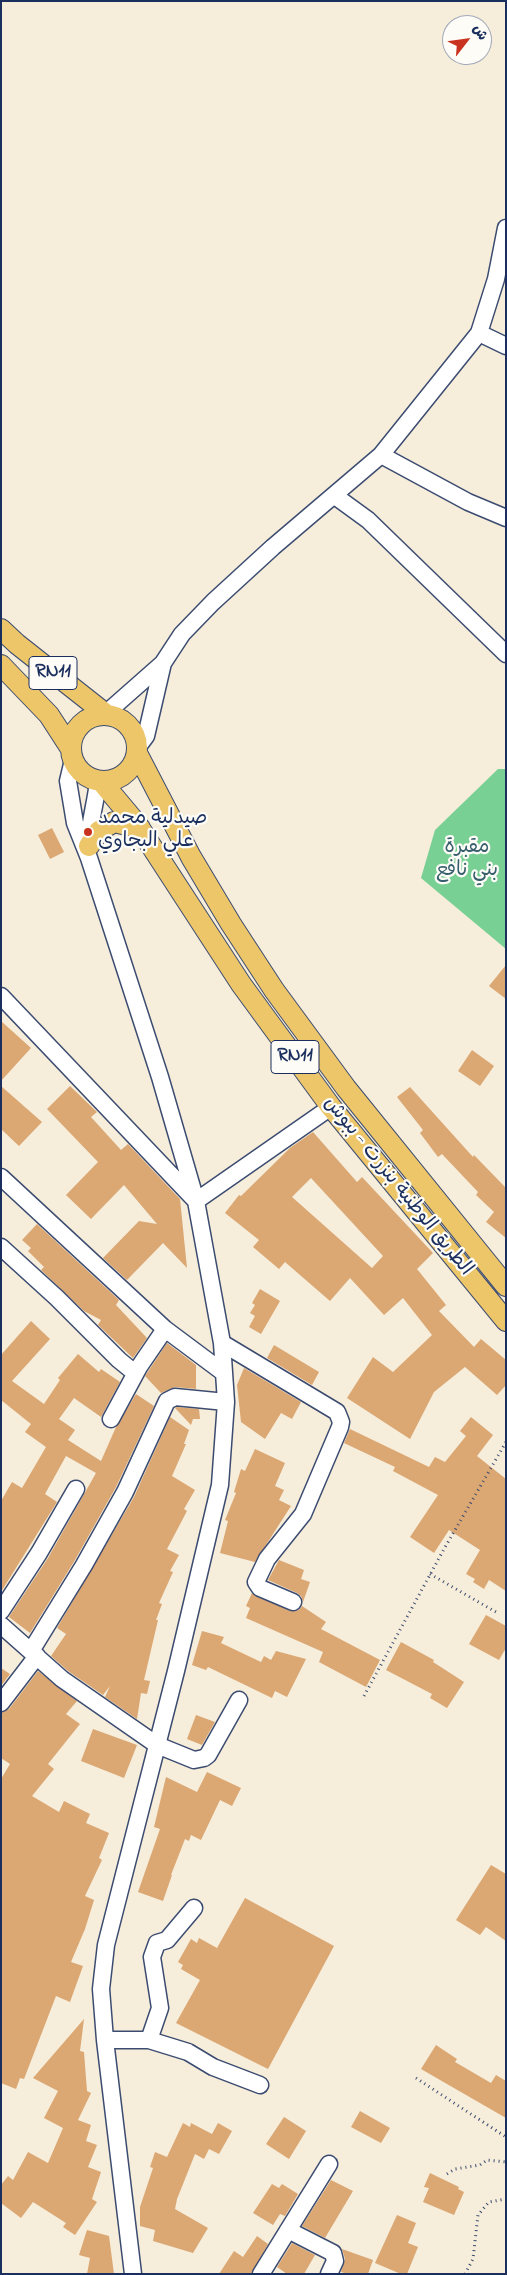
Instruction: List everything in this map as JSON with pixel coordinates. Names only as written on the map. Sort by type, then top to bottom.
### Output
[{"type":"main road","name":"RN11","points":[[1,629],[17,644],[107,715],[118,718],[132,730],[137,750]]},
{"type":"main road","name":"RN11","points":[[1,665],[49,715],[83,774],[99,781]]},
{"type":"main road","points":[[72,754],[73,738],[82,724],[96,716],[107,715]]},
{"type":"main road","points":[[99,781],[112,780],[122,776],[130,769],[137,750]]},
{"type":"main road","name":"الطريق الوطنية بنزرت - ببوش","points":[[137,750],[191,857],[230,924],[274,990],[346,1088],[506,1286]]},
{"type":"main road","name":"الطريق الوطنية بنزرت - ببوش","points":[[99,781],[140,828],[241,984],[331,1107],[506,1321]]},
{"type":"main road","points":[[89,852],[99,831],[114,822],[140,828]]},
{"type":"street","points":[[107,715],[112,708],[134,691],[163,663],[174,644],[203,612],[273,547],[381,455],[479,333],[496,279],[506,228]]},
{"type":"street","points":[[479,333],[506,346]]},
{"type":"street","points":[[381,455],[468,502],[506,518]]},
{"type":"street","points":[[335,496],[368,520],[506,654]]},
{"type":"street","points":[[137,750],[146,736],[163,663]]},
{"type":"street","points":[[72,754],[68,781],[74,823],[89,852],[160,1077],[196,1201],[222,1343],[226,1402],[220,1486],[106,1945],[101,1989],[105,2040],[133,2274]]},
{"type":"street","points":[[89,852],[89,830],[99,781]]},
{"type":"street","points":[[1,996],[196,1201]]},
{"type":"street","points":[[196,1201],[331,1107]]},
{"type":"street","points":[[1,1177],[165,1329],[224,1373]]},
{"type":"street","points":[[1,1247],[57,1298],[119,1360],[136,1373]]},
{"type":"street","points":[[111,1419],[136,1373],[165,1329]]},
{"type":"street","points":[[222,1343],[332,1409],[340,1417],[340,1427],[303,1514],[272,1552],[256,1582],[260,1588],[293,1602]]},
{"type":"street","points":[[1,1703],[34,1654],[120,1500],[167,1401],[174,1397],[226,1402]]},
{"type":"street","points":[[1,1611],[40,1553],[76,1489]]},
{"type":"street","points":[[1,1625],[62,1679],[157,1745],[194,1760],[204,1758],[239,1700]]},
{"type":"street","points":[[149,2040],[160,2008],[152,1957],[157,1943],[167,1940],[194,1908]]},
{"type":"street","points":[[105,2040],[149,2040],[188,2052],[213,2067],[260,2085]]},
{"type":"street","points":[[261,2274],[329,2164]]},
{"type":"street","points":[[288,2230],[333,2253],[335,2261],[329,2274]]},
{"type":"path","points":[[364,1696],[430,1574],[506,1442]]},
{"type":"path","points":[[430,1574],[496,1612]]},
{"type":"path","points":[[416,2078],[506,2137]]},
{"type":"path","points":[[447,2174],[455,2170],[480,2165],[487,2160],[506,2162]]},
{"type":"path","points":[[465,2274],[473,2259],[478,2215],[488,2202],[506,2199]]},
{"type":"green space","name":"مقبرة بني نافع","points":[[498,769],[506,769],[506,949],[421,878],[435,830]]},
{"type":"building","points":[[52,828],[64,852],[50,859],[38,835]]},
{"type":"building","points":[[506,965],[506,999],[489,986]]},
{"type":"building","points":[[1,1021],[31,1048],[1,1081]]},
{"type":"building","points":[[472,1050],[494,1066],[480,1086],[458,1071]]},
{"type":"building","points":[[1,1086],[42,1122],[19,1146],[1,1129]]},
{"type":"building","points":[[70,1086],[97,1112],[91,1117],[121,1150],[128,1144],[180,1199],[187,1268],[163,1243],[127,1280],[103,1258],[139,1221],[157,1224],[124,1185],[91,1219],[66,1195],[98,1162],[47,1109]]},
{"type":"building","points":[[410,1087],[473,1157],[474,1155],[506,1188],[506,1238],[486,1222],[494,1212],[476,1195],[478,1192],[442,1154],[438,1157],[420,1133],[423,1130],[397,1097]]},
{"type":"building","points":[[313,1132],[357,1182],[362,1177],[433,1253],[417,1269],[446,1305],[439,1311],[474,1347],[481,1339],[506,1360],[506,1385],[497,1395],[465,1367],[434,1392],[410,1439],[347,1398],[373,1357],[393,1372],[432,1335],[403,1298],[384,1315],[350,1278],[330,1301],[285,1262],[279,1269],[253,1247],[259,1240],[225,1213],[239,1195],[241,1196],[290,1148]],"holes":[[[311,1178],[383,1256],[372,1268],[292,1197]]]},
{"type":"building","points":[[37,1224],[119,1300],[116,1305],[147,1338],[133,1358],[98,1325],[101,1320],[84,1311],[41,1270],[44,1267],[28,1251],[31,1248],[22,1240]]},
{"type":"building","points":[[260,1289],[280,1301],[261,1334],[249,1327],[255,1316],[250,1313],[255,1305],[252,1303]]},
{"type":"building","points":[[31,1321],[50,1339],[12,1381],[44,1404],[60,1380],[58,1378],[78,1354],[99,1372],[101,1369],[120,1382],[101,1417],[74,1398],[59,1419],[75,1430],[68,1440],[101,1461],[116,1427],[136,1394],[154,1406],[116,1487],[75,1560],[30,1633],[9,1617],[48,1558],[96,1473],[66,1456],[45,1494],[57,1502],[1,1592],[1,1501],[12,1482],[22,1488],[46,1447],[25,1432],[31,1424],[1,1400],[1,1355]]},
{"type":"building","points":[[167,1343],[196,1365],[196,1389],[175,1387],[161,1393],[145,1376]]},
{"type":"building","points":[[274,1345],[319,1372],[312,1385],[267,1358]]},
{"type":"building","points":[[244,1368],[301,1402],[292,1419],[281,1413],[265,1439],[241,1422],[237,1385]]},
{"type":"building","points":[[175,1408],[199,1409],[200,1419],[193,1419],[191,1425]]},
{"type":"building","points":[[170,1417],[189,1430],[184,1444],[186,1444],[172,1476],[195,1490],[184,1509],[187,1511],[167,1549],[179,1555],[170,1571],[173,1572],[159,1603],[162,1604],[156,1620],[158,1620],[144,1680],[150,1681],[147,1694],[141,1693],[137,1719],[105,1697],[110,1686],[103,1695],[68,1671],[51,1656],[66,1634],[57,1628],[134,1497]]},
{"type":"building","points":[[471,1417],[493,1435],[477,1456],[506,1479],[506,1591],[489,1580],[484,1589],[473,1582],[475,1579],[466,1574],[480,1550],[449,1530],[434,1553],[410,1537],[438,1495],[393,1471],[395,1467],[344,1443],[350,1429],[429,1467],[435,1457],[445,1462],[466,1436],[460,1431]]},
{"type":"building","points":[[255,1449],[285,1463],[275,1486],[284,1490],[279,1500],[291,1506],[255,1562],[220,1553],[228,1521],[225,1520],[236,1493],[234,1492],[241,1469],[245,1471]]},
{"type":"building","points":[[279,1560],[304,1570],[301,1579],[310,1582],[303,1602],[301,1596],[297,1593],[268,1580]]},
{"type":"building","points":[[252,1593],[290,1611],[299,1610],[302,1606],[326,1622],[321,1629],[380,1660],[366,1687],[319,1662],[323,1652],[246,1618],[250,1608],[246,1606]]},
{"type":"building","points":[[486,1615],[506,1626],[506,1648],[499,1660],[469,1644]]},
{"type":"building","points":[[202,1631],[224,1637],[221,1643],[261,1662],[264,1656],[271,1660],[276,1651],[306,1659],[287,1697],[275,1691],[272,1698],[208,1667],[206,1670],[192,1665]]},
{"type":"building","points":[[401,1642],[434,1660],[433,1662],[464,1682],[447,1708],[430,1698],[432,1694],[386,1670]]},
{"type":"building","points":[[1,1668],[10,1674],[1,1686]]},
{"type":"building","points":[[38,1671],[77,1701],[66,1714],[80,1724],[48,1764],[54,1769],[32,1796],[59,1812],[64,1801],[90,1814],[86,1823],[109,1833],[99,1858],[102,1860],[85,1896],[94,1900],[85,1929],[71,1962],[83,1966],[70,2002],[56,1996],[24,2079],[20,2078],[16,2089],[1,2083],[1,1779],[10,1764],[1,1758],[1,1713],[9,1709]]},
{"type":"building","points":[[196,1715],[215,1722],[202,1745],[187,1739]]},
{"type":"building","points":[[93,1729],[137,1745],[124,1778],[81,1761]]},
{"type":"building","points":[[207,1772],[241,1788],[232,1806],[220,1800],[201,1840],[191,1835],[189,1841],[185,1839],[163,1901],[138,1892],[160,1829],[154,1827],[166,1777],[197,1792]]},
{"type":"building","points":[[491,1865],[506,1874],[506,1941],[486,1927],[480,1935],[456,1920]]},
{"type":"building","points":[[245,1898],[334,1946],[268,2069],[176,2023],[200,1980],[181,1969],[183,1965],[178,1962],[191,1939],[197,1943],[199,1938],[217,1948]]},
{"type":"building","points":[[84,2019],[80,2051],[84,2052],[87,2091],[91,2093],[78,2120],[91,2125],[86,2141],[97,2145],[88,2167],[101,2172],[92,2199],[97,2202],[75,2235],[63,2227],[66,2223],[33,2202],[21,2218],[1,2203],[1,2185],[8,2176],[13,2180],[28,2152],[48,2163],[63,2128],[44,2118],[58,2091],[33,2078]]},
{"type":"building","points":[[436,2045],[457,2059],[455,2062],[491,2083],[496,2075],[506,2081],[506,2118],[421,2069]]},
{"type":"building","points":[[360,2111],[390,2128],[381,2143],[351,2127]]},
{"type":"building","points":[[284,2117],[306,2131],[289,2159],[266,2144]]},
{"type":"building","points":[[183,2123],[190,2127],[191,2123],[212,2134],[218,2123],[232,2131],[219,2154],[209,2149],[204,2159],[195,2154],[177,2199],[175,2209],[208,2228],[193,2253],[153,2241],[155,2230],[140,2226],[140,2207],[153,2168],[150,2167],[155,2152],[167,2157]]},
{"type":"building","points":[[430,2173],[459,2187],[458,2189],[464,2192],[454,2215],[423,2202],[429,2188],[424,2187]]},
{"type":"building","points":[[331,2180],[353,2191],[325,2238],[302,2226]]},
{"type":"building","points":[[272,2184],[279,2188],[282,2184],[298,2194],[285,2216],[280,2214],[273,2225],[253,2213]]},
{"type":"building","points":[[397,2215],[416,2223],[408,2243],[418,2247],[407,2274],[401,2274],[375,2263]]},
{"type":"building","points":[[87,2230],[109,2236],[114,2274],[87,2274],[90,2258],[79,2255]]},
{"type":"building","points":[[257,2236],[268,2244],[251,2274],[219,2274],[234,2251],[243,2257]]},
{"type":"building","points":[[292,2243],[315,2255],[304,2274],[287,2274],[277,2267]]},
{"type":"building","points":[[342,2249],[373,2260],[368,2274],[341,2272],[345,2259]]},
{"type":"place","name":"صيدلية محمد علي البجاوي","points":[[88,832]]}]
